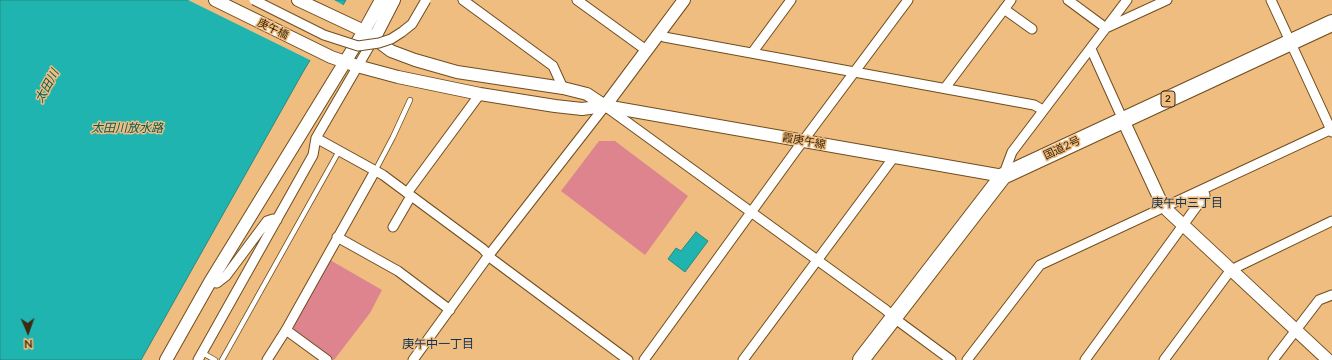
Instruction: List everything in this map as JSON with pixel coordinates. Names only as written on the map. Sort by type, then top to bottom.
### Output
[{"type":"highway","name":"国道2号","points":[[861,360],[1003,176],[1332,23]]},
{"type":"street","name":"庚午橋","points":[[215,0],[331,57],[357,66],[398,77],[480,94],[582,109],[605,106]]},
{"type":"street","points":[[254,0],[324,35],[358,46],[379,43],[392,39],[412,24],[426,0]]},
{"type":"street","points":[[298,0],[364,31],[390,51],[457,72],[563,88],[587,94],[818,260],[951,360]]},
{"type":"street","points":[[166,360],[210,282],[364,31],[381,0]]},
{"type":"street","points":[[200,356],[313,155],[316,138],[374,39],[394,0]]},
{"type":"street","points":[[463,0],[553,66],[563,88]]},
{"type":"street","points":[[577,0],[646,50]]},
{"type":"street","points":[[413,360],[489,255],[605,106],[684,0]]},
{"type":"street","points":[[752,53],[791,0]]},
{"type":"street","points":[[644,360],[803,141],[908,0]]},
{"type":"street","points":[[945,88],[1011,0]]},
{"type":"street","points":[[1068,0],[1106,28]]},
{"type":"street","points":[[1003,176],[1012,152],[1128,0]]},
{"type":"street","points":[[1106,28],[1167,0]]},
{"type":"street","points":[[967,360],[1040,265],[1332,130],[1271,0]]},
{"type":"street","points":[[1004,9],[1032,29]]},
{"type":"street","points":[[659,33],[664,37],[1034,105],[1043,110]]},
{"type":"street","points":[[345,62],[374,39]]},
{"type":"street","points":[[1091,49],[1164,208],[1295,330],[1330,360],[1332,357]]},
{"type":"street","points":[[393,227],[409,195],[480,94]]},
{"type":"street","name":"霞庚午線","points":[[605,106],[1003,176]]},
{"type":"street","points":[[316,138],[375,171],[409,195],[483,249],[628,360]]},
{"type":"street","points":[[743,360],[894,157]]},
{"type":"street","points":[[267,360],[286,330],[375,171]]},
{"type":"street","points":[[1085,360],[1205,195],[1203,190]]},
{"type":"street","points":[[210,282],[213,284],[217,283],[226,276],[267,221],[273,219],[277,220]]},
{"type":"street","points":[[1164,360],[1227,275],[1237,267],[1332,221]]},
{"type":"street","points":[[337,237],[398,271],[450,310]]},
{"type":"street","points":[[1273,360],[1319,300],[1332,295]]},
{"type":"street","points":[[286,330],[327,360]]},
{"type":"lane","points":[[375,171],[410,100]]},
{"type":"lane","points":[[222,360],[339,151]]},
{"type":"lane","points":[[200,356],[215,360]]},
{"type":"shaded area","points":[[599,141],[615,141],[688,196],[645,255],[561,191]]},
{"type":"shaded area","points":[[330,260],[382,290],[370,313],[334,360],[295,332],[293,326]]},
{"type":"water","name":"太田川放水路","points":[[0,0],[346,0],[303,72],[141,360],[0,360]]},
{"type":"water","points":[[696,232],[708,241],[685,272],[668,259],[676,248],[681,251]]},
{"type":"pier","points":[[188,0],[334,0],[345,6],[312,61]]},
{"type":"district","name":"庚午中三丁目","points":[[1187,203]]},
{"type":"district","name":"庚午中一丁目","points":[[438,344]]},
{"type":"water label","name":"太田川","points":[[47,86]]}]
